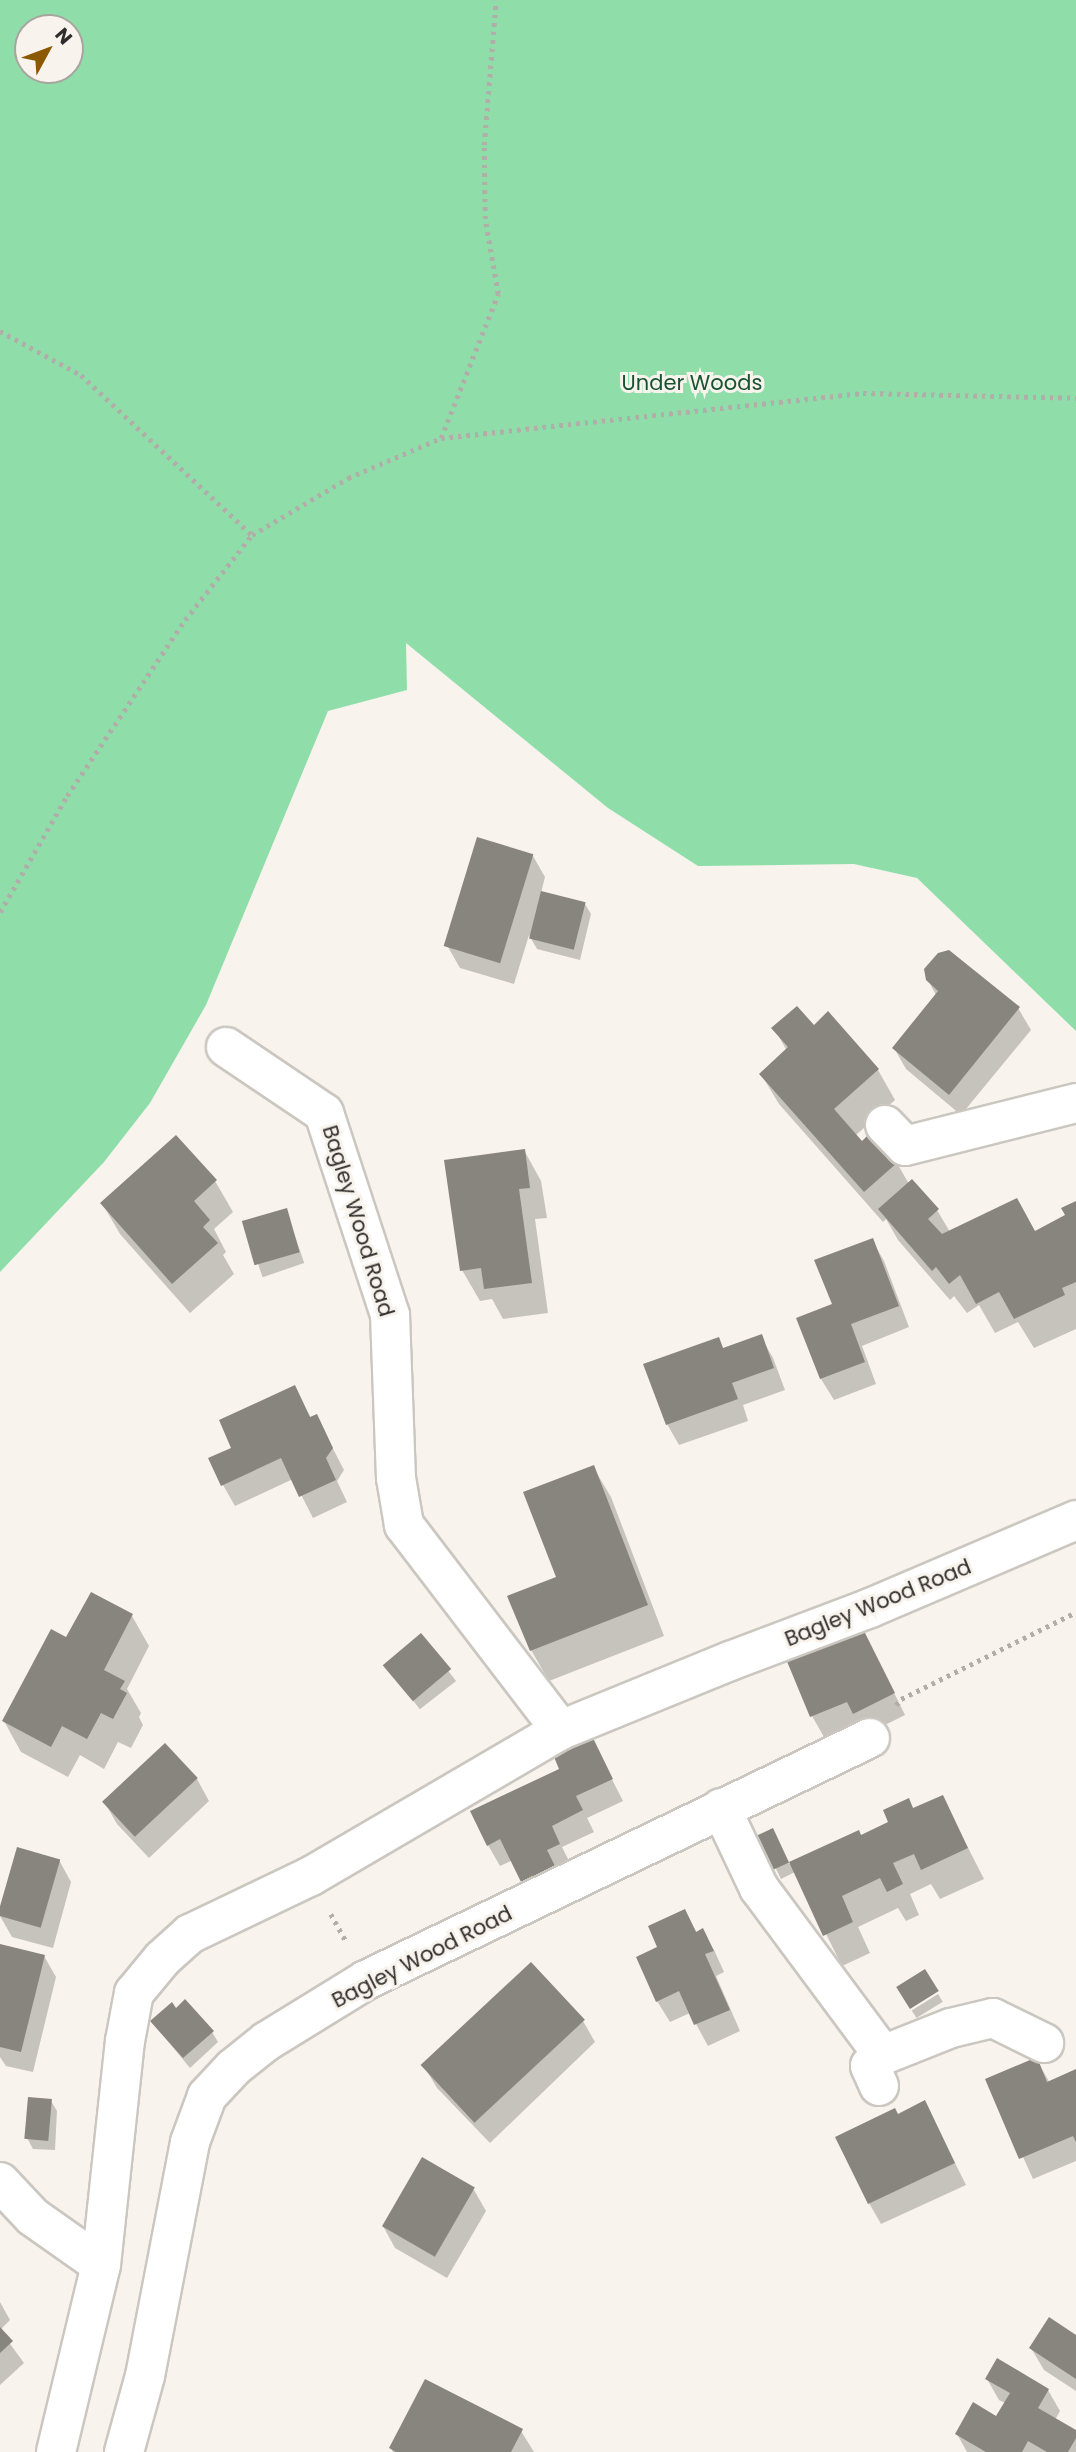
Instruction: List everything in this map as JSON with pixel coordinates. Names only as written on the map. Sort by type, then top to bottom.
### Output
[{"type":"street","name":"Bagley Wood Road","points":[[226,1047],[324,1113],[390,1315],[396,1478],[404,1525],[561,1730]]},
{"type":"street","points":[[885,1125],[905,1146],[1076,1103]]},
{"type":"street","name":"Bagley Wood Road","points":[[56,2452],[101,2265],[125,2041],[134,1993],[162,1959],[190,1934],[311,1876],[561,1730],[730,1661],[870,1608],[1076,1520]]},
{"type":"street","name":"Bagley Wood Road","points":[[124,2452],[145,2376],[190,2142],[207,2096],[233,2068],[267,2041],[366,1980],[870,1738]]},
{"type":"street","points":[[721,1808],[759,1888],[881,2070],[951,2028],[993,2018],[1044,2043]]},
{"type":"street","points":[[0,2182],[33,2217],[101,2265]]},
{"type":"path","points":[[441,438],[498,294],[485,219],[484,145],[496,0]]},
{"type":"path","points":[[0,331],[81,375],[252,535]]},
{"type":"path","points":[[0,912],[74,785],[185,620],[252,535],[348,478],[441,438],[863,393],[1076,398]]},
{"type":"path","points":[[870,1738],[901,1699],[1076,1612]]},
{"type":"path","points":[[311,1876],[366,1980]]},
{"type":"green space","name":"Under Woods","points":[[0,0],[1076,0],[1076,1031],[917,878],[854,864],[698,866],[608,808],[406,643],[407,690],[328,711],[206,1005],[150,1103],[104,1162],[0,1272]]},
{"type":"building","points":[[477,837],[533,854],[500,963],[444,946]]},
{"type":"building","points":[[541,891],[586,902],[574,950],[529,939]]},
{"type":"building","points":[[949,950],[1020,1007],[949,1095],[892,1048],[938,991],[926,980],[924,969],[938,953]]},
{"type":"building","points":[[797,1006],[814,1025],[828,1011],[879,1069],[834,1109],[862,1141],[871,1132],[898,1162],[864,1192],[759,1074],[788,1047],[771,1028]]},
{"type":"building","points":[[176,1135],[217,1180],[194,1201],[210,1220],[203,1227],[218,1243],[172,1284],[100,1203]]},
{"type":"building","points":[[525,1149],[530,1188],[519,1189],[532,1283],[484,1289],[481,1268],[460,1271],[444,1160]]},
{"type":"building","points":[[912,1179],[939,1209],[928,1219],[942,1234],[1017,1198],[1035,1231],[1065,1215],[1061,1208],[1076,1201],[1076,1282],[1062,1288],[1065,1295],[1014,1319],[999,1292],[976,1304],[960,1275],[949,1284],[936,1267],[932,1271],[878,1209]]},
{"type":"building","points":[[287,1208],[300,1252],[255,1265],[242,1221]]},
{"type":"building","points":[[873,1238],[899,1306],[851,1324],[865,1362],[820,1379],[796,1318],[832,1304],[814,1260]]},
{"type":"building","points":[[762,1334],[774,1368],[732,1383],[738,1399],[666,1425],[643,1364],[719,1337],[723,1348]]},
{"type":"building","points":[[295,1385],[310,1417],[317,1414],[333,1448],[326,1458],[336,1480],[299,1497],[281,1458],[221,1486],[208,1458],[231,1448],[219,1420]]},
{"type":"building","points":[[594,1465],[648,1605],[530,1651],[507,1596],[556,1577],[523,1492]]},
{"type":"building","points":[[91,1592],[133,1614],[104,1670],[125,1681],[120,1689],[127,1693],[113,1719],[101,1713],[87,1739],[62,1726],[51,1747],[2,1721],[51,1629],[66,1637]]},
{"type":"building","points":[[864,1631],[895,1693],[853,1714],[847,1702],[810,1717],[786,1659]]},
{"type":"building","points":[[421,1633],[451,1669],[413,1701],[383,1665]]},
{"type":"building","points":[[593,1738],[613,1779],[576,1796],[583,1810],[552,1826],[560,1844],[547,1850],[555,1866],[521,1882],[500,1839],[487,1846],[470,1811],[559,1769],[554,1757]]},
{"type":"building","points":[[165,1743],[198,1778],[135,1837],[102,1802]]},
{"type":"building","points":[[943,1795],[968,1848],[921,1870],[914,1854],[893,1863],[903,1884],[887,1892],[880,1878],[842,1896],[853,1922],[823,1936],[789,1862],[859,1830],[861,1835],[888,1822],[883,1810],[909,1798],[913,1808]]},
{"type":"building","points":[[773,1828],[789,1862],[774,1870],[758,1835]]},
{"type":"building","points":[[17,1847],[60,1859],[41,1928],[0,1916],[0,1906]]},
{"type":"building","points":[[685,1909],[696,1932],[703,1928],[714,1951],[705,1954],[730,2010],[694,2025],[679,1991],[656,2002],[636,1957],[657,1947],[648,1926]]},
{"type":"building","points":[[0,1944],[45,1955],[21,2052],[0,2047]]},
{"type":"building","points":[[531,1962],[585,2020],[474,2123],[421,2065]]},
{"type":"building","points":[[925,1969],[939,1991],[910,2009],[896,1987]]},
{"type":"building","points":[[185,1999],[214,2031],[183,2058],[150,2021],[172,2002],[176,2008]]},
{"type":"building","points":[[1037,2057],[1047,2082],[1076,2069],[1076,2142],[1073,2136],[1019,2159],[985,2079]]},
{"type":"building","points":[[28,2097],[52,2099],[48,2141],[24,2139]]},
{"type":"building","points":[[925,2100],[955,2163],[868,2204],[835,2137],[895,2108],[898,2114]]},
{"type":"building","points":[[422,2157],[475,2188],[435,2257],[382,2226]]},
{"type":"building","points":[[1049,2317],[1076,2335],[1076,2379],[1029,2348]]},
{"type":"building","points":[[0,2327],[13,2341],[0,2353]]},
{"type":"building","points":[[997,2358],[1049,2389],[1038,2408],[1076,2430],[1076,2438],[1068,2452],[1047,2452],[1028,2441],[1022,2452],[986,2452],[955,2434],[973,2402],[996,2416],[1010,2393],[985,2379]]},
{"type":"building","points":[[425,2379],[523,2429],[511,2452],[396,2452],[389,2448]]}]
